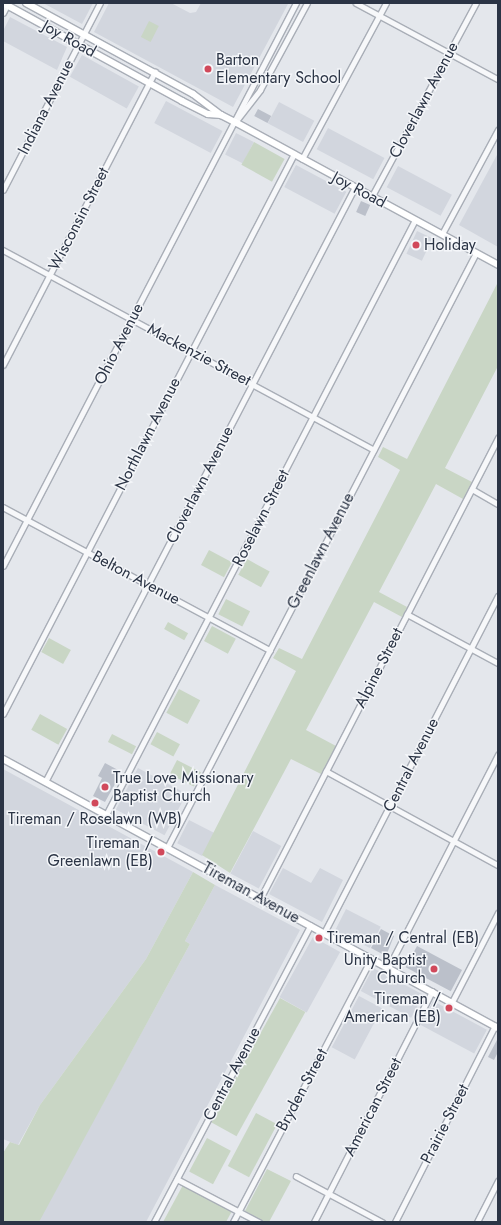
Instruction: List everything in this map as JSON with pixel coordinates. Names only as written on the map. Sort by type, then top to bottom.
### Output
[{"type":"street","name":"Joy Road","points":[[26,3],[155,72],[203,100],[221,115],[498,265]]},
{"type":"street","name":"Indiana Avenue","points":[[3,190],[100,3]]},
{"type":"street","name":"Ohio Avenue","points":[[3,566],[296,3]]},
{"type":"street","name":"Ohio Avenue","points":[[235,122],[250,106],[307,3]]},
{"type":"street","points":[[356,3],[498,79]]},
{"type":"street","points":[[302,159],[386,3]]},
{"type":"street","name":"Cloverlawn Avenue","points":[[372,196],[476,3]]},
{"type":"street","name":"Joy Road","points":[[6,4],[78,45],[208,114],[221,115]]},
{"type":"street","points":[[3,13],[6,4]]},
{"type":"street","points":[[271,49],[280,54]]},
{"type":"street","name":"Wisconsin Street","points":[[3,365],[155,72]]},
{"type":"street","points":[[442,234],[498,130]]},
{"type":"street","name":"Northlawn Avenue","points":[[3,714],[294,154]]},
{"type":"street","name":"Cloverlawn Avenue","points":[[45,782],[354,187]]},
{"type":"street","name":"Roselawn Street","points":[[106,815],[415,220]]},
{"type":"street","name":"Mackenzie Street","points":[[3,250],[374,450]]},
{"type":"street","name":"Greenlawn Avenue","points":[[167,848],[476,253]]},
{"type":"street","name":"Alpine Street","points":[[260,898],[498,438]]},
{"type":"street","points":[[472,489],[498,504]]},
{"type":"street","name":"Belton Avenue","points":[[3,506],[270,650]]},
{"type":"street","name":"Central Avenue","points":[[324,933],[498,596]]},
{"type":"street","points":[[407,614],[498,663]]},
{"type":"street","points":[[388,968],[498,755]]},
{"type":"street","name":"Tireman Avenue","points":[[3,760],[496,1027]]},
{"type":"street","points":[[326,771],[498,864]]},
{"type":"street","points":[[452,1002],[498,913]]},
{"type":"street","name":"Central Avenue","points":[[154,1222],[310,926]]},
{"type":"street","name":"Bryden Street","points":[[233,1222],[371,959]]},
{"type":"street","name":"American Street","points":[[314,1222],[432,991]]},
{"type":"street","name":"Prairie Street","points":[[394,1222],[496,1027]]},
{"type":"street","points":[[296,1176],[382,1222]]},
{"type":"street","points":[[177,1178],[259,1222]]},
{"type":"street","points":[[477,1222],[498,1181]]},
{"type":"shaded area","points":[[43,3],[93,3],[82,24]]},
{"type":"shaded area","name":"Barton Elementary School","points":[[109,3],[171,3],[190,13],[196,12],[201,3],[288,4],[233,107],[94,32]]},
{"type":"shaded area","points":[[10,17],[67,47],[57,70],[3,41],[3,31]]},
{"type":"shaded area","points":[[82,55],[139,87],[127,108],[70,77]]},
{"type":"shaded area","points":[[166,101],[223,131],[211,153],[154,123]]},
{"type":"shaded area","points":[[279,102],[314,121],[303,142],[268,123]]},
{"type":"shaded area","points":[[328,128],[385,158],[373,179],[317,149]]},
{"type":"shaded area","points":[[236,133],[254,142],[243,163],[225,154]]},
{"type":"shaded area","points":[[498,153],[498,247],[459,225]]},
{"type":"shaded area","points":[[296,165],[346,192],[335,214],[284,187]]},
{"type":"shaded area","points":[[398,166],[452,195],[441,216],[387,187]]},
{"type":"shaded area","points":[[417,231],[432,238],[422,261],[406,254]]},
{"type":"shaded area","points":[[138,768],[187,794],[164,835],[116,809]]},
{"type":"shaded area","points":[[3,769],[193,872],[146,959],[40,1105],[18,1145],[3,1139]]},
{"type":"shaded area","points":[[189,820],[214,833],[202,856],[177,843]]},
{"type":"shaded area","points":[[253,831],[281,846],[259,888],[230,873]]},
{"type":"shaded area","points":[[283,868],[311,883],[320,868],[343,880],[322,922],[269,894]]},
{"type":"shaded area","points":[[215,885],[300,930],[146,1222],[38,1222],[190,944],[185,941]]},
{"type":"shaded area","points":[[346,909],[381,927],[370,948],[335,930]]},
{"type":"shaded area","points":[[313,937],[340,952],[307,1012],[280,997]]},
{"type":"shaded area","points":[[373,968],[423,995],[411,1018],[361,991]]},
{"type":"shaded area","points":[[359,996],[382,1008],[355,1059],[332,1047]]},
{"type":"shaded area","points":[[433,1001],[487,1030],[474,1053],[420,1025]]},
{"type":"green space","points":[[149,21],[159,26],[151,42],[141,37]]},
{"type":"green space","points":[[254,142],[285,159],[272,182],[241,165]]},
{"type":"green space","points":[[498,282],[498,366],[445,468],[472,482],[463,499],[436,484],[379,592],[407,607],[402,617],[374,602],[306,730],[336,746],[321,774],[291,759],[230,873],[202,855],[296,671],[273,658],[279,648],[302,659],[400,470],[378,457],[383,447],[407,459]]},
{"type":"green space","points":[[209,550],[232,562],[224,577],[201,565]]},
{"type":"green space","points":[[247,559],[270,572],[261,587],[238,575]]},
{"type":"green space","points":[[226,599],[250,611],[242,626],[218,614]]},
{"type":"green space","points":[[168,622],[188,633],[184,640],[164,629]]},
{"type":"green space","points":[[212,626],[236,639],[228,654],[204,641]]},
{"type":"green space","points":[[49,638],[71,650],[63,664],[41,652]]},
{"type":"green space","points":[[179,689],[200,700],[188,724],[166,713]]},
{"type":"green space","points":[[40,714],[67,729],[58,745],[31,730]]},
{"type":"green space","points":[[157,732],[180,744],[173,757],[150,744]]},
{"type":"green space","points":[[112,734],[136,746],[132,754],[108,742]]},
{"type":"green space","points":[[177,760],[201,772],[194,787],[170,774]]},
{"type":"green space","points":[[193,872],[215,885],[185,941],[190,944],[39,1222],[3,1222],[3,1153],[10,1142],[19,1145],[40,1105],[146,959]]},
{"type":"green space","points":[[280,998],[305,1012],[237,1136],[211,1122]]},
{"type":"green space","points":[[256,1113],[277,1124],[249,1177],[228,1166]]},
{"type":"green space","points":[[207,1138],[231,1151],[213,1184],[189,1172]]},
{"type":"green space","points":[[267,1169],[291,1181],[269,1222],[265,1222],[245,1211]]},
{"type":"green space","points":[[183,1185],[232,1211],[226,1222],[163,1222]]},
{"type":"building","points":[[258,109],[271,116],[267,123],[254,116]]},
{"type":"building","points":[[361,201],[370,205],[365,216],[356,212]]},
{"type":"building","name":"True Love Missionary Baptist Church","points":[[105,763],[118,770],[120,775],[105,802],[93,796],[102,778],[98,776]]},
{"type":"building","points":[[381,929],[394,936],[386,956],[371,948]]},
{"type":"building","name":"Unity Baptist Church","points":[[417,946],[462,970],[451,991],[406,967]]},
{"type":"building","points":[[498,1038],[498,1052],[494,1060],[488,1057]]},
{"type":"place","name":"Barton Elementary School","points":[[208,69]]},
{"type":"place","name":"Holiday","points":[[416,245]]},
{"type":"place","name":"True Love Missionary Baptist Church","points":[[105,787]]},
{"type":"place","name":"Tireman / Roselawn (WB)","points":[[95,803]]},
{"type":"place","name":"Tireman / Greenlawn (EB)","points":[[161,852]]},
{"type":"place","name":"Tireman / Central (EB)","points":[[319,938]]},
{"type":"place","name":"Unity Baptist Church","points":[[434,969]]},
{"type":"place","name":"Tireman / American (EB)","points":[[449,1008]]}]
